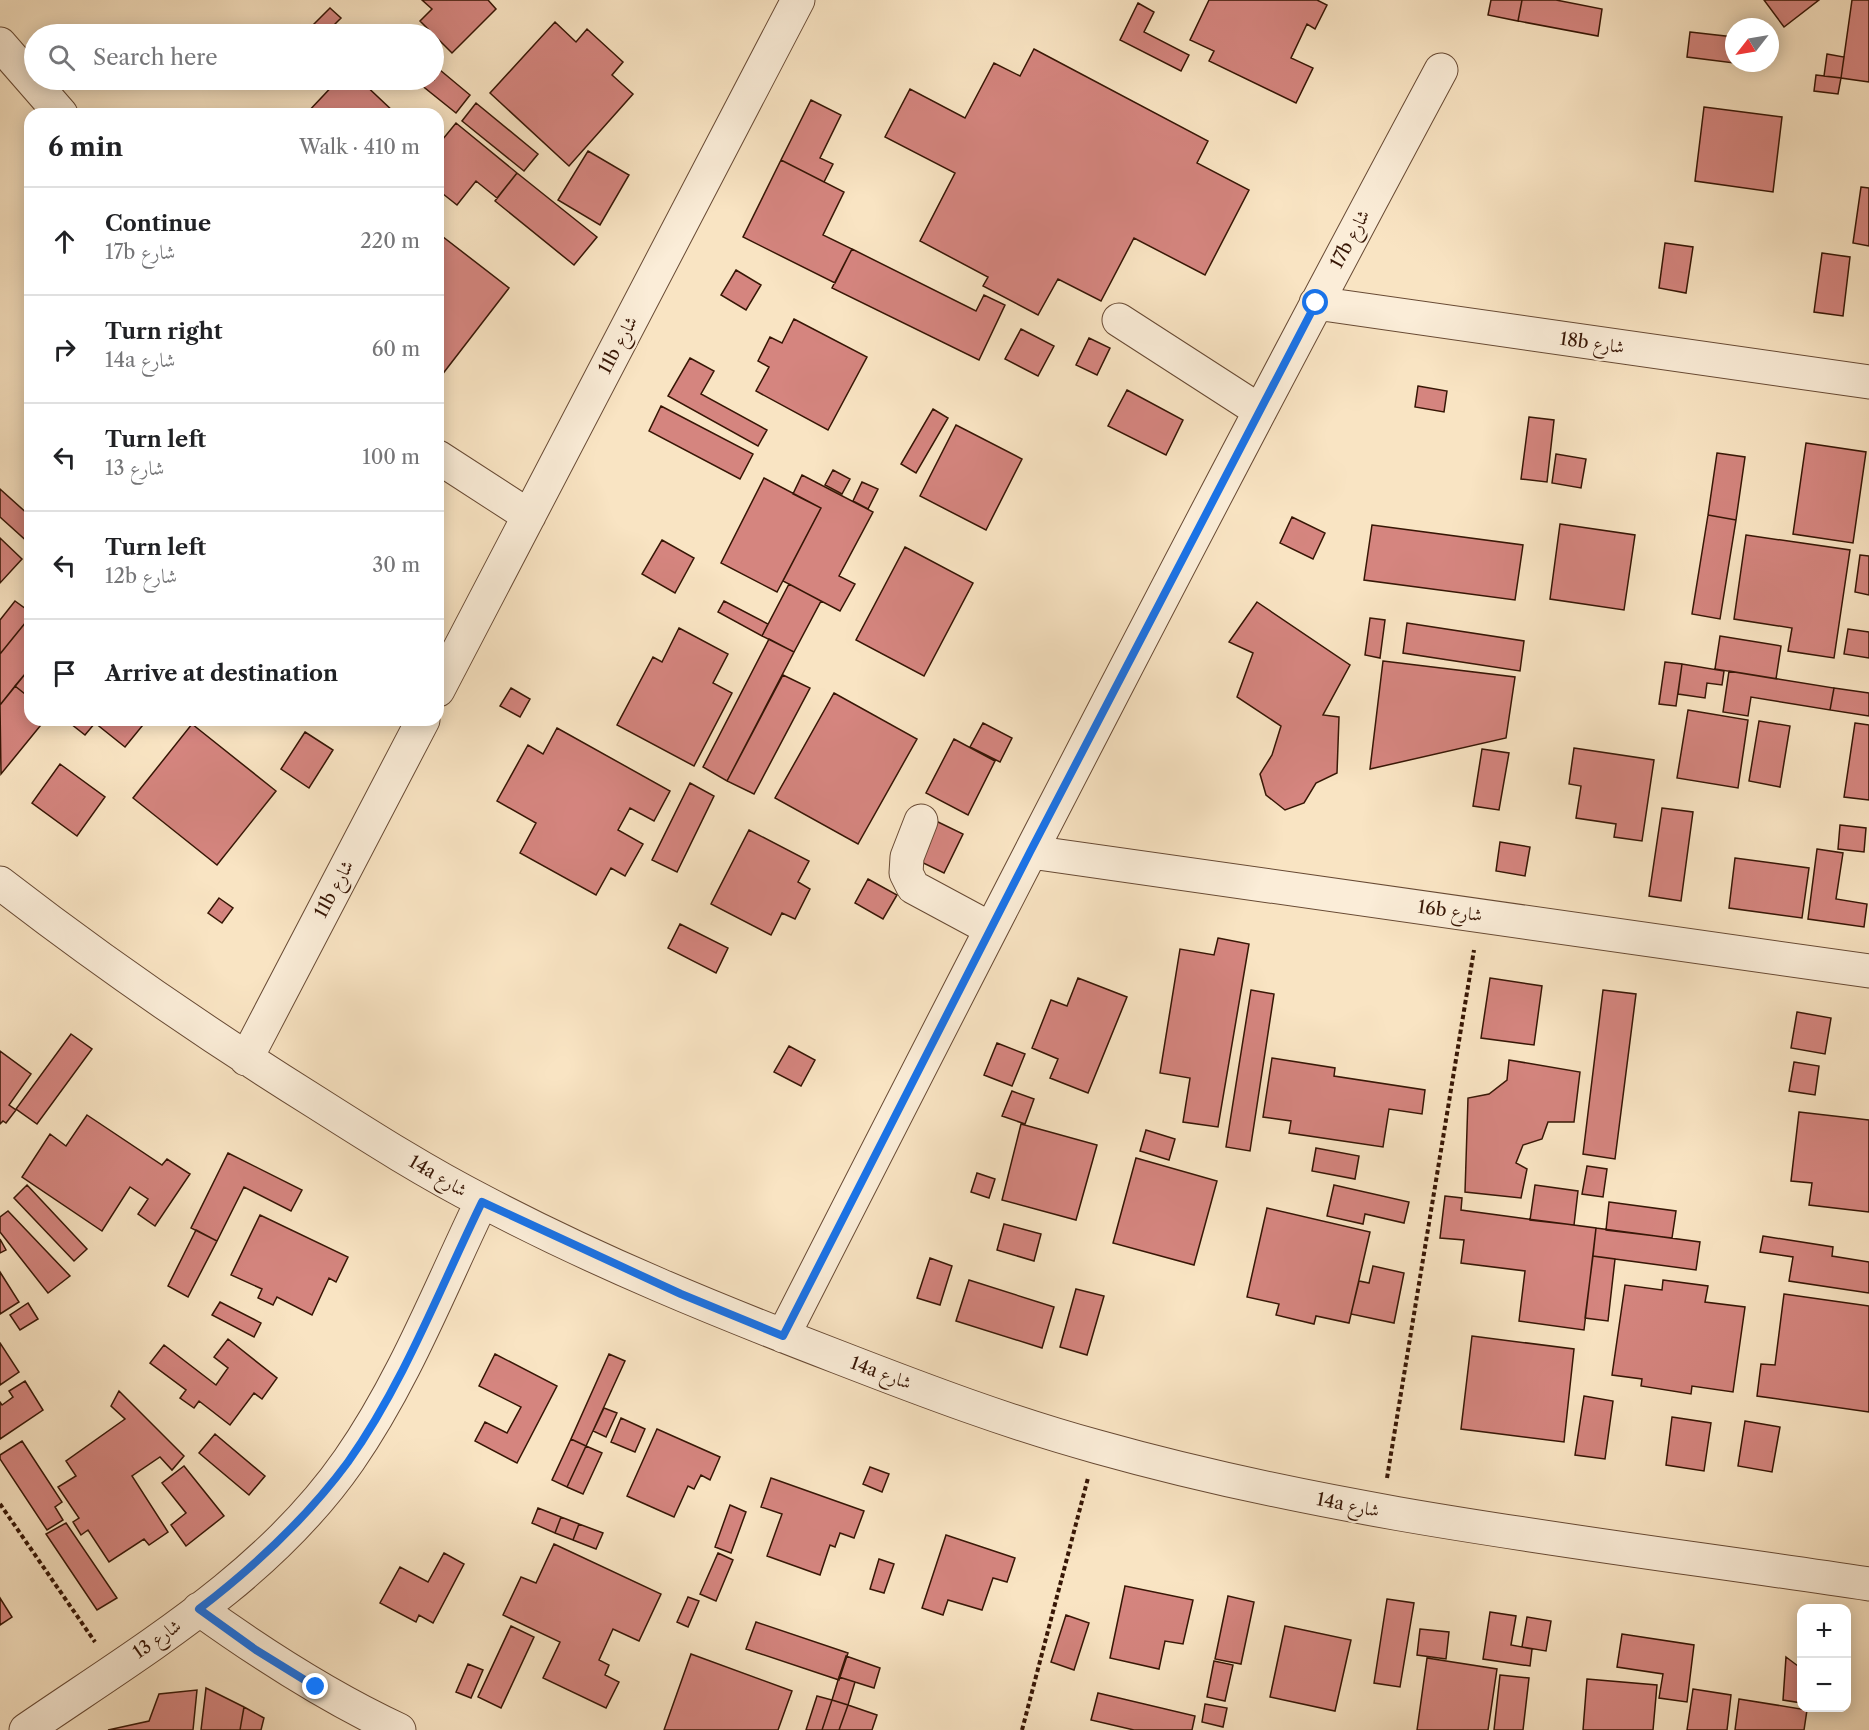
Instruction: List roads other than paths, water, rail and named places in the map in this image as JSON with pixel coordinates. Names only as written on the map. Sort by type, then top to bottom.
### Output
[{"type":"street","name":"11b شارع","points":[[444,679],[798,0]]},
{"type":"street","points":[[0,44],[24,72]]},
{"type":"street","name":"17b شارع","points":[[783,1336],[1030,852],[1316,303],[1441,70]]},
{"type":"street","points":[[40,90],[56,108]]},
{"type":"street","name":"18b شارع","points":[[1316,303],[1869,382]]},
{"type":"street","points":[[1119,320],[1260,411]]},
{"type":"street","points":[[444,461],[529,516]]},
{"type":"street","name":"11b شارع","points":[[246,1059],[420,726]]},
{"type":"street","points":[[921,821],[907,857],[906,873],[913,887],[991,929]]},
{"type":"street","name":"16b شارع","points":[[1030,852],[1869,971]]},
{"type":"street","name":"14a شارع","points":[[0,883],[128,978],[246,1059],[361,1131],[482,1202],[651,1281],[783,1336],[939,1394],[1096,1447],[1286,1492],[1520,1534],[1869,1584]]},
{"type":"street","name":"شارع 13","points":[[26,1730],[199,1609],[245,1574],[282,1539],[348,1461],[376,1418],[482,1202]]},
{"type":"street","points":[[199,1609],[256,1650],[316,1687],[399,1730]]}]
